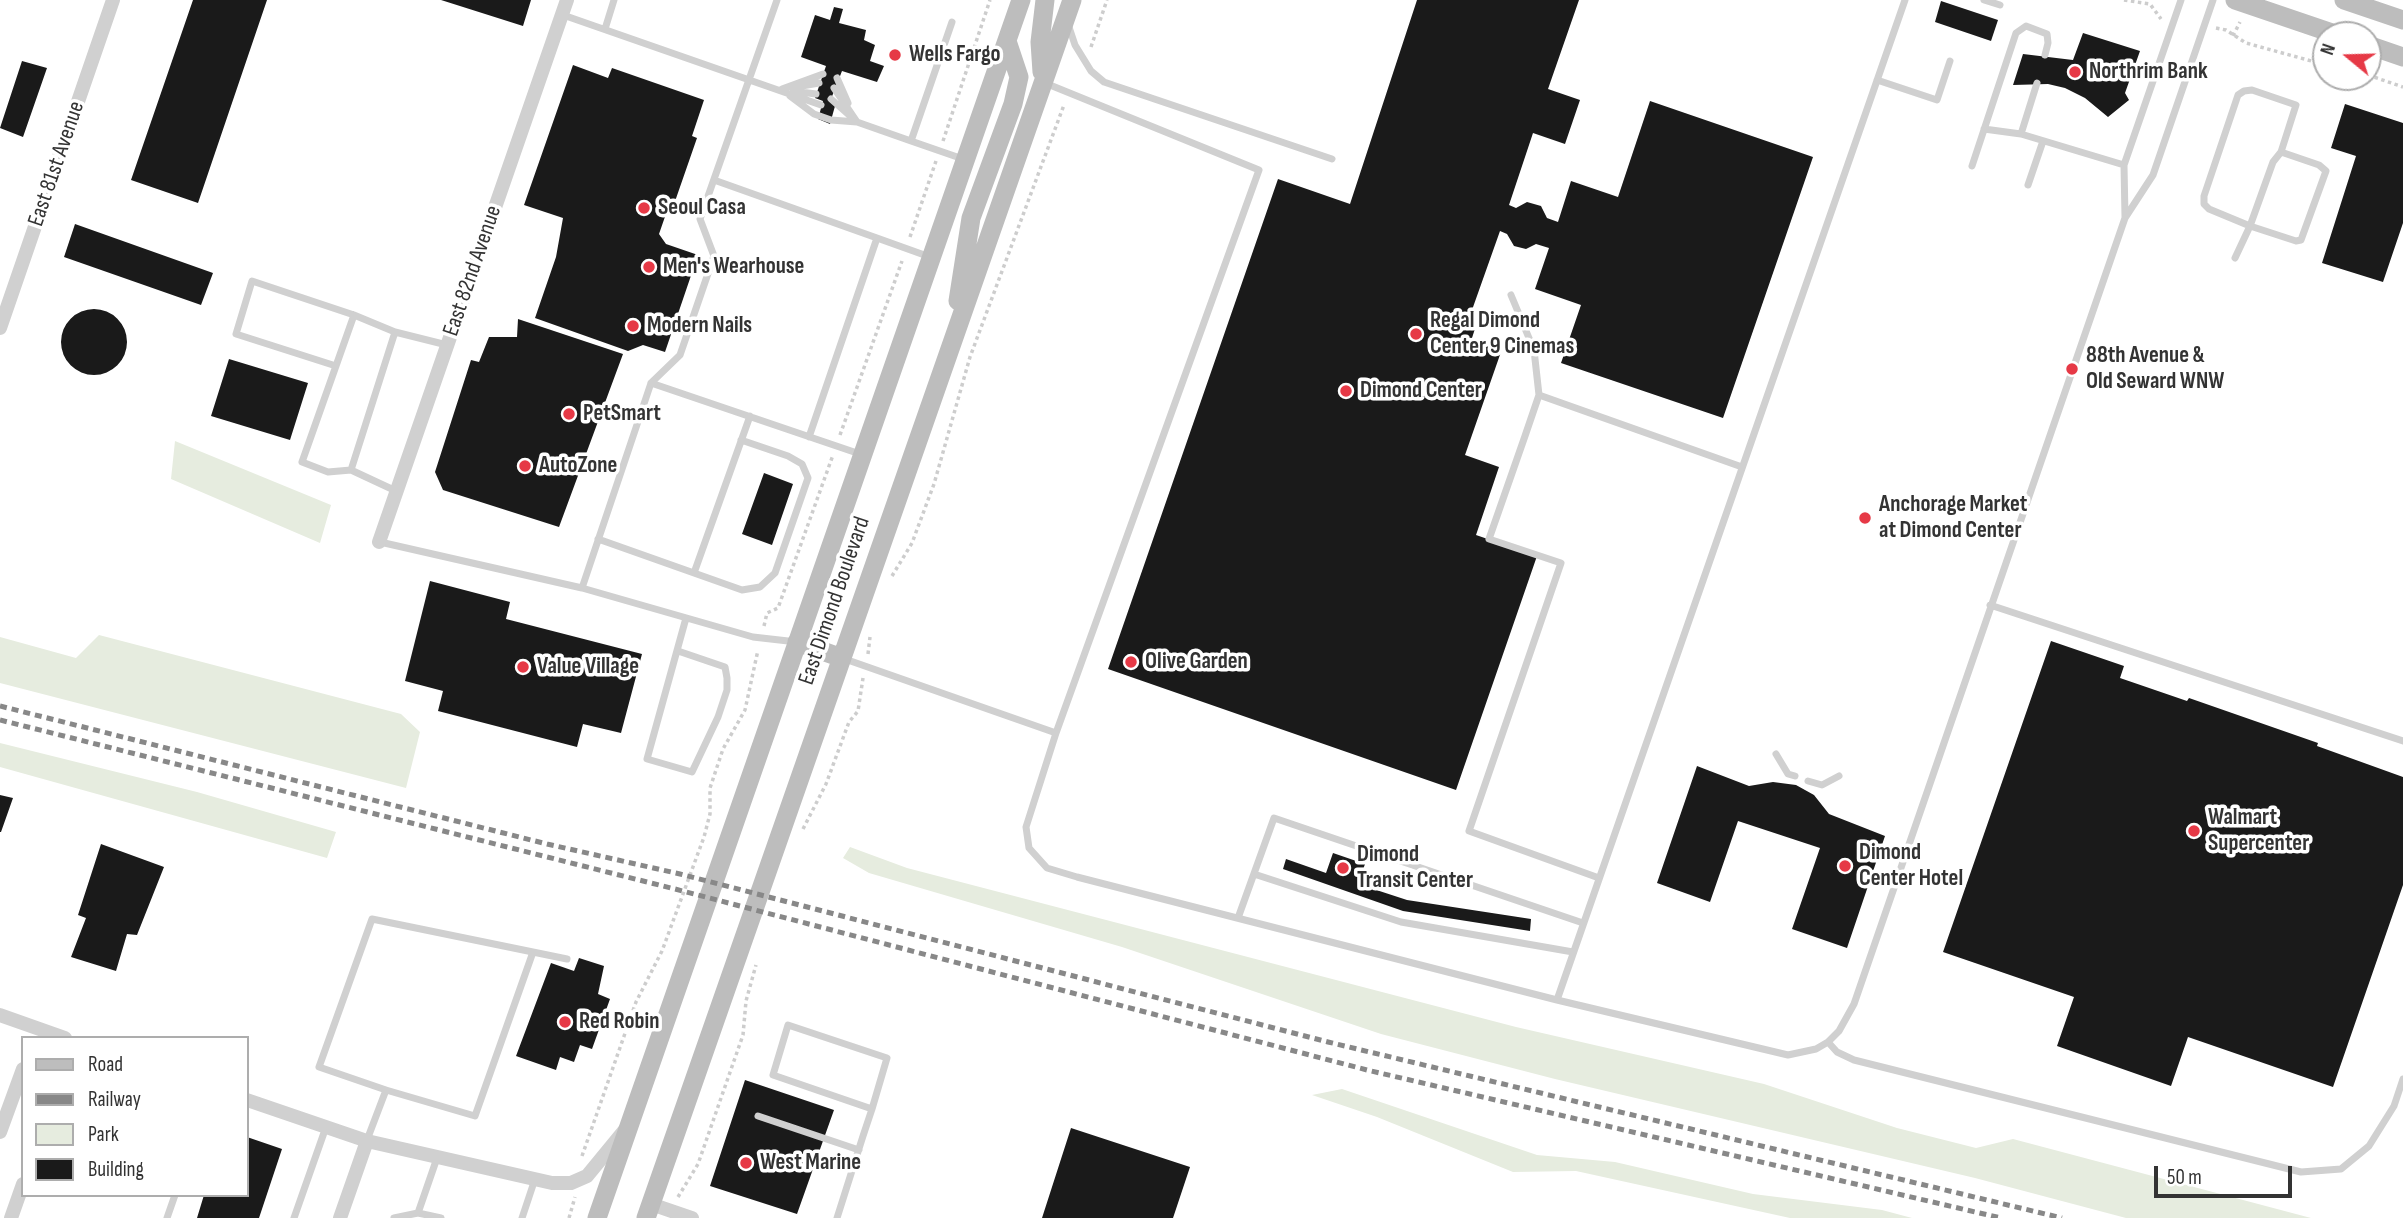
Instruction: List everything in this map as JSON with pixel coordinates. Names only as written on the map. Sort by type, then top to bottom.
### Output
[{"type":"main road","name":"East Dimond Boulevard","points":[[597,1218],[1021,0]]},
{"type":"main road","points":[[1043,82],[1040,42],[1045,0]]},
{"type":"main road","points":[[2235,0],[2312,26]]},
{"type":"main road","points":[[2344,0],[2403,20]]},
{"type":"main road","name":"East Dimond Boulevard","points":[[648,1211],[1069,8]]},
{"type":"main road","points":[[956,330],[961,272],[971,218],[1013,104],[1019,77],[1007,40]]},
{"type":"main road","points":[[2382,50],[2403,57]]},
{"type":"main road","points":[[797,642],[842,658]]},
{"type":"street","name":"East 81st Avenue","points":[[0,328],[113,0]]},
{"type":"street","name":"East 82nd Avenue","points":[[379,542],[564,7]]},
{"type":"street","points":[[0,1015],[36,1033],[53,1036]]},
{"type":"street","points":[[0,1132],[21,1074]]},
{"type":"street","points":[[248,1100],[367,1141],[552,1183],[587,1177],[631,1123]]},
{"type":"street","points":[[340,1218],[367,1141]]},
{"type":"street","points":[[11,1218],[21,1190]]},
{"type":"street","points":[[648,1211],[672,1211],[692,1218]]},
{"type":"lane","points":[[605,29],[614,0]]},
{"type":"lane","points":[[582,588],[651,383],[680,355],[714,256],[700,219],[777,0]]},
{"type":"lane","points":[[1557,1000],[1905,0]]},
{"type":"lane","points":[[1984,0],[2000,5]]},
{"type":"lane","points":[[2125,218],[2124,164],[2181,0]]},
{"type":"lane","points":[[1043,82],[1259,170],[1056,733],[1026,827],[1029,848],[1047,868],[1557,1000],[1788,1055],[1816,1049],[1828,1042],[1839,1031],[1854,1004],[2125,218],[2152,175],[2213,0]]},
{"type":"lane","points":[[564,7],[605,29],[821,105]]},
{"type":"lane","points":[[1069,8],[1075,45],[1091,71],[1104,82],[1332,159]]},
{"type":"lane","points":[[911,141],[952,22]]},
{"type":"lane","points":[[1972,166],[2017,33],[2026,26],[2047,34],[2049,43],[2045,55]]},
{"type":"lane","points":[[1877,80],[1937,100],[1950,61]]},
{"type":"lane","points":[[781,89],[823,74]]},
{"type":"lane","points":[[837,78],[857,122]]},
{"type":"lane","points":[[781,89],[819,83]]},
{"type":"lane","points":[[2021,134],[2037,83]]},
{"type":"lane","points":[[834,88],[857,122]]},
{"type":"lane","points":[[781,89],[816,94]]},
{"type":"lane","points":[[781,89],[814,114],[831,120],[857,122]]},
{"type":"lane","points":[[2235,258],[2250,226],[2273,162],[2281,152],[2296,105],[2252,90],[2238,95],[2204,196],[2204,204],[2208,209],[2250,226],[2296,241],[2306,234],[2326,171],[2319,165],[2281,152]]},
{"type":"lane","points":[[831,99],[857,122]]},
{"type":"lane","points":[[834,110],[857,122],[965,160]]},
{"type":"lane","points":[[1984,129],[2021,134],[2124,164]]},
{"type":"lane","points":[[2028,185],[2043,141]]},
{"type":"lane","points":[[714,180],[932,257]]},
{"type":"lane","points":[[809,436],[877,238]]},
{"type":"lane","points":[[336,366],[236,334],[252,281],[396,332],[447,345]]},
{"type":"lane","points":[[1511,295],[1534,350],[1539,395],[1489,539],[1561,563],[1469,831],[1599,878]]},
{"type":"lane","points":[[354,315],[302,462],[328,472],[351,470],[396,491]]},
{"type":"lane","points":[[351,470],[396,332]]},
{"type":"lane","points":[[651,383],[862,454]]},
{"type":"lane","points":[[1539,395],[1742,467]]},
{"type":"lane","points":[[694,573],[750,416]]},
{"type":"lane","points":[[598,539],[742,590],[760,587],[775,573],[808,478],[802,464],[788,456],[741,440]]},
{"type":"lane","points":[[379,542],[582,588],[761,637],[797,642]]},
{"type":"lane","points":[[1990,605],[2403,741]]},
{"type":"lane","points":[[678,651],[725,667],[727,678],[727,690],[718,717],[692,772],[647,759],[686,618]]},
{"type":"lane","points":[[842,658],[1056,733]]},
{"type":"lane","points":[[1776,754],[1788,774],[1795,776]]},
{"type":"lane","points":[[1808,781],[1822,785],[1839,776]]},
{"type":"lane","points":[[1238,918],[1274,818],[1583,923]]},
{"type":"lane","points":[[1254,874],[1401,922],[1573,952]]},
{"type":"lane","points":[[533,952],[475,1116],[320,1067],[372,919],[533,952],[567,959]]},
{"type":"lane","points":[[837,1218],[872,1109],[887,1058],[788,1025],[774,1075],[872,1109]]},
{"type":"lane","points":[[1828,1042],[1837,1052],[1853,1060],[2301,1172],[2341,1169],[2369,1146],[2394,1106],[2403,1079]]},
{"type":"lane","points":[[367,1141],[386,1090]]},
{"type":"lane","points":[[758,1116],[859,1150]]},
{"type":"lane","points":[[294,1218],[326,1127]]},
{"type":"lane","points":[[418,1213],[438,1157]]},
{"type":"lane","points":[[522,1218],[536,1179]]},
{"type":"lane","points":[[167,1218],[174,1197]]},
{"type":"lane","points":[[394,1218],[418,1213],[441,1218]]},
{"type":"path","points":[[577,1180],[577,1164],[636,1002],[662,951],[704,837],[710,814],[710,788],[723,749],[745,710],[767,613],[778,608],[940,151],[990,0]]},
{"type":"path","points":[[2124,0],[2150,2],[2161,19]]},
{"type":"path","points":[[2226,30],[2246,43],[2312,61]]},
{"type":"path","points":[[2382,80],[2403,87]]},
{"type":"path","points":[[799,838],[826,784],[849,722],[858,711],[872,631]]},
{"type":"path","points":[[672,1211],[683,1185],[698,1164],[743,1035],[746,1001],[751,990],[757,958]]},
{"type":"green space","points":[[175,441],[331,505],[320,543],[171,479]]},
{"type":"green space","points":[[99,635],[401,714],[420,732],[406,788],[0,683],[0,637],[76,658]]},
{"type":"green space","points":[[0,743],[197,792],[336,832],[327,858],[0,767]]},
{"type":"green space","points":[[850,847],[907,868],[1516,1027],[1764,1084],[1897,1128],[1976,1148],[2013,1139],[2311,1218],[2126,1218],[1975,1178],[1555,1079],[1381,1034],[1122,947],[869,873],[843,858]]},
{"type":"green space","points":[[1342,1089],[1537,1155],[1615,1162],[1753,1194],[1882,1210],[1912,1218],[1790,1218],[1576,1171],[1513,1172],[1377,1117],[1312,1095]]},
{"type":"building","points":[[193,0],[267,0],[198,203],[131,180]]},
{"type":"building","points":[[441,0],[531,0],[523,26]]},
{"type":"building","name":"Dimond Center","points":[[1417,0],[1579,0],[1548,89],[1580,100],[1565,144],[1533,133],[1509,205],[1516,208],[1527,202],[1541,206],[1547,218],[1558,222],[1571,181],[1618,197],[1650,101],[1813,157],[1723,418],[1561,363],[1581,305],[1535,289],[1549,248],[1536,244],[1526,249],[1514,246],[1507,234],[1500,231],[1472,310],[1480,313],[1472,338],[1502,349],[1465,455],[1499,467],[1476,535],[1537,556],[1456,790],[1108,669],[1278,179],[1350,204]]},
{"type":"building","points":[[1941,1],[1998,20],[1991,41],[1935,22]]},
{"type":"building","points":[[834,7],[843,9],[839,23],[866,30],[864,40],[875,45],[870,61],[884,66],[877,82],[842,71],[831,99],[835,106],[830,124],[818,119],[823,101],[815,98],[826,66],[801,57],[815,15],[830,20]]},
{"type":"building","name":"Northrim Bank","points":[[2083,33],[2140,51],[2125,93],[2129,100],[2108,117],[2085,98],[2065,88],[2048,84],[2013,85],[2023,54],[2073,60]]},
{"type":"building","points":[[22,61],[47,68],[23,137],[0,128]]},
{"type":"building","points":[[573,65],[608,78],[612,68],[704,100],[692,136],[697,138],[672,210],[668,208],[659,234],[666,244],[698,255],[665,352],[643,345],[628,351],[535,318],[556,257],[563,218],[524,205]]},
{"type":"building","points":[[2345,104],[2403,123],[2403,223],[2383,282],[2322,263],[2356,156],[2331,148]]},
{"type":"building","points":[[75,224],[213,273],[201,305],[64,257]]},
{"type":"building","points":[[94,309],[107,312],[117,319],[124,329],[127,342],[124,355],[117,365],[107,372],[94,375],[81,372],[71,365],[64,355],[61,342],[64,329],[71,319],[81,312]]},
{"type":"building","points":[[518,319],[623,354],[559,527],[443,490],[435,472],[471,360],[479,362],[489,337],[517,337]]},
{"type":"building","points":[[229,359],[308,383],[290,440],[211,416]]},
{"type":"building","points":[[764,473],[793,484],[772,545],[742,534]]},
{"type":"building","name":"Value Village","points":[[430,581],[510,602],[506,619],[642,654],[621,733],[583,724],[577,747],[438,711],[443,691],[405,681]]},
{"type":"building","name":"Walmart Supercenter","points":[[2051,641],[2124,666],[2120,678],[2187,701],[2189,698],[2318,743],[2317,746],[2403,777],[2403,885],[2333,1087],[2188,1037],[2171,1086],[2057,1046],[2074,997],[1943,952]]},
{"type":"building","name":"Dimond Center Hotel","points":[[1697,766],[1749,786],[1773,782],[1796,785],[1814,795],[1829,814],[1885,836],[1847,948],[1792,929],[1820,848],[1738,821],[1710,902],[1657,883]]},
{"type":"building","points":[[0,795],[13,798],[1,832],[0,832]]},
{"type":"building","points":[[101,844],[164,867],[137,935],[127,934],[116,971],[71,957],[86,918],[78,915]]},
{"type":"building","points":[[1333,853],[1365,864],[1358,884],[1407,900],[1531,919],[1530,931],[1403,911],[1283,869],[1286,859],[1326,873]]},
{"type":"building","name":"Red Robin","points":[[579,958],[604,966],[598,994],[610,999],[592,1049],[580,1045],[574,1062],[560,1057],[556,1070],[516,1056],[551,963],[574,971]]},
{"type":"building","points":[[745,1080],[834,1110],[797,1214],[710,1186]]},
{"type":"building","points":[[1071,1128],[1190,1167],[1173,1218],[1042,1218]]},
{"type":"building","points":[[248,1137],[282,1149],[259,1218],[197,1218],[203,1197],[248,1197]]},
{"type":"railway","points":[[0,706],[547,844],[680,874],[1328,1042],[2062,1218]]},
{"type":"railway","points":[[0,720],[675,889],[1367,1070],[2001,1218]]},
{"type":"place","name":"Wells Fargo","points":[[895,55]]},
{"type":"place","name":"Northrim Bank","points":[[2075,72]]},
{"type":"place","name":"Seoul Casa","points":[[644,208]]},
{"type":"place","name":"Men's Wearhouse","points":[[649,267]]},
{"type":"place","name":"Modern Nails","points":[[633,326]]},
{"type":"place","name":"Regal Dimond Center 9 Cinemas","points":[[1416,334]]},
{"type":"place","name":"88th Avenue & Old Seward WNW","points":[[2072,369]]},
{"type":"place","name":"Dimond Center","points":[[1346,391]]},
{"type":"place","name":"PetSmart","points":[[569,414]]},
{"type":"place","name":"AutoZone","points":[[525,466]]},
{"type":"place","name":"Anchorage Market at Dimond Center","points":[[1865,518]]},
{"type":"place","name":"Olive Garden","points":[[1131,662]]},
{"type":"place","name":"Value Village","points":[[523,667]]},
{"type":"place","name":"Walmart Supercenter","points":[[2194,831]]},
{"type":"place","name":"Dimond Center Hotel","points":[[1845,866]]},
{"type":"place","name":"Dimond Transit Center","points":[[1343,868]]},
{"type":"place","name":"Red Robin","points":[[565,1022]]},
{"type":"place","name":"West Marine","points":[[746,1163]]}]
